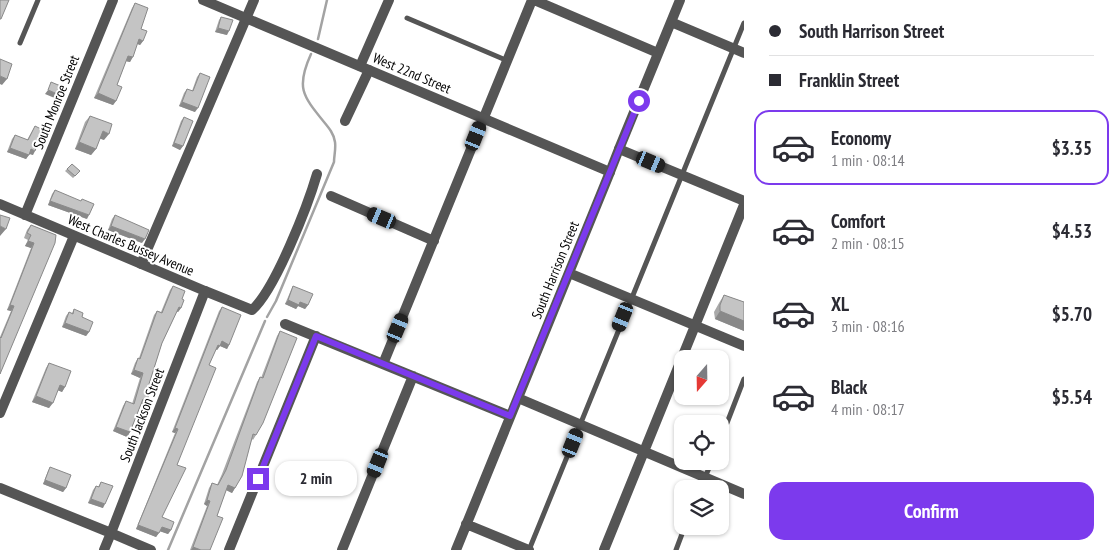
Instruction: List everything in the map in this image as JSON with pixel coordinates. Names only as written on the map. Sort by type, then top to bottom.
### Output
[{"type":"street","name":"South Monroe Street","points":[[25,215],[113,0]]},
{"type":"street","name":"West 22nd Street","points":[[203,0],[610,172]]},
{"type":"street","points":[[141,264],[254,0]]},
{"type":"street","points":[[345,121],[389,0]]},
{"type":"street","points":[[383,364],[533,0],[658,53]]},
{"type":"street","name":"South Harrison Street","points":[[456,550],[680,0]]},
{"type":"street","points":[[671,22],[744,53]]},
{"type":"street","points":[[619,149],[744,201]]},
{"type":"street","name":"West Charles Bussey Avenue","points":[[0,204],[252,310],[264,298],[270,286],[312,194],[317,174]]},
{"type":"street","points":[[331,196],[434,241]]},
{"type":"street","points":[[604,550],[744,205]]},
{"type":"street","points":[[0,413],[74,236]]},
{"type":"street","points":[[568,273],[744,346]]},
{"type":"street","name":"South Jackson Street","points":[[104,550],[205,291]]},
{"type":"street","points":[[285,324],[510,416]]},
{"type":"street","points":[[229,550],[316,336]]},
{"type":"street","points":[[342,550],[413,376]]},
{"type":"street","points":[[518,398],[744,494]]},
{"type":"street","points":[[0,488],[151,550]]},
{"type":"street","points":[[466,524],[529,550]]},
{"type":"lane","points":[[20,43],[38,0]]},
{"type":"lane","points":[[407,18],[508,61]]},
{"type":"lane","points":[[529,550],[744,22]]},
{"type":"lane","points":[[729,418],[744,379]]},
{"type":"lane","points":[[705,478],[708,470]]},
{"type":"lane","points":[[676,550],[682,535]]},
{"type":"building","points":[[0,0],[9,0],[1,19],[0,19]]},
{"type":"building","points":[[135,3],[148,8],[141,29],[147,31],[143,41],[139,39],[133,57],[128,56],[117,85],[122,87],[116,101],[98,93]]},
{"type":"building","points":[[221,17],[233,20],[229,31],[218,28]]},
{"type":"building","points":[[0,59],[12,64],[7,79],[0,76]]},
{"type":"building","points":[[200,73],[210,77],[198,108],[182,102],[187,89],[193,91]]},
{"type":"building","points":[[51,82],[63,87],[60,95],[48,90]]},
{"type":"building","points":[[90,116],[112,124],[109,134],[103,131],[96,149],[79,142]]},
{"type":"building","points":[[184,117],[193,121],[183,146],[174,143]]},
{"type":"building","points":[[35,126],[43,130],[35,151],[31,149],[29,155],[10,148],[15,135],[28,140]]},
{"type":"building","points":[[72,164],[80,171],[75,176],[67,169]]},
{"type":"building","points":[[55,190],[81,201],[82,199],[94,204],[89,215],[50,201]]},
{"type":"building","points":[[0,215],[10,218],[6,229],[0,226]]},
{"type":"building","points":[[115,215],[149,230],[145,239],[111,226]]},
{"type":"building","points":[[31,225],[56,235],[55,243],[0,374],[0,337],[14,306],[10,305],[34,243],[28,241],[31,235],[27,233]]},
{"type":"building","points":[[173,286],[185,291],[182,299],[184,300],[162,343],[149,384],[152,385],[147,400],[143,399],[130,432],[116,427],[126,401],[134,404],[143,373],[134,370],[138,358],[140,359],[157,311],[162,313]]},
{"type":"building","points":[[293,286],[313,294],[308,305],[300,302],[299,305],[288,300]]},
{"type":"building","points":[[724,295],[744,302],[744,321],[720,311]]},
{"type":"building","points":[[222,307],[241,315],[229,345],[222,341],[220,346],[218,345],[209,365],[216,368],[177,465],[186,468],[162,517],[174,522],[171,530],[162,527],[159,533],[138,525],[178,429],[175,428]]},
{"type":"building","points":[[74,309],[83,313],[82,317],[93,322],[89,332],[65,323],[69,312],[73,314]]},
{"type":"building","points":[[280,331],[297,338],[263,423],[256,435],[253,434],[242,476],[235,488],[228,485],[217,516],[223,518],[210,550],[201,550],[193,547],[210,501],[207,500],[212,483],[218,485],[226,470],[260,377],[263,378]]},
{"type":"building","points":[[49,363],[71,371],[65,387],[60,385],[53,403],[36,396]]},
{"type":"building","points":[[50,467],[71,475],[66,488],[45,480]]},
{"type":"building","points":[[101,482],[113,486],[105,504],[91,499],[96,486],[99,487]]},
{"type":"waterway","points":[[318,39],[327,0]]},
{"type":"waterway","points":[[267,317],[276,301],[334,162],[334,136],[311,105],[304,90],[304,75],[311,54]]},
{"type":"waterway","points":[[168,550],[265,321]]},
{"type":"route","points":[[258,479],[316,336],[510,416],[639,101]]}]
